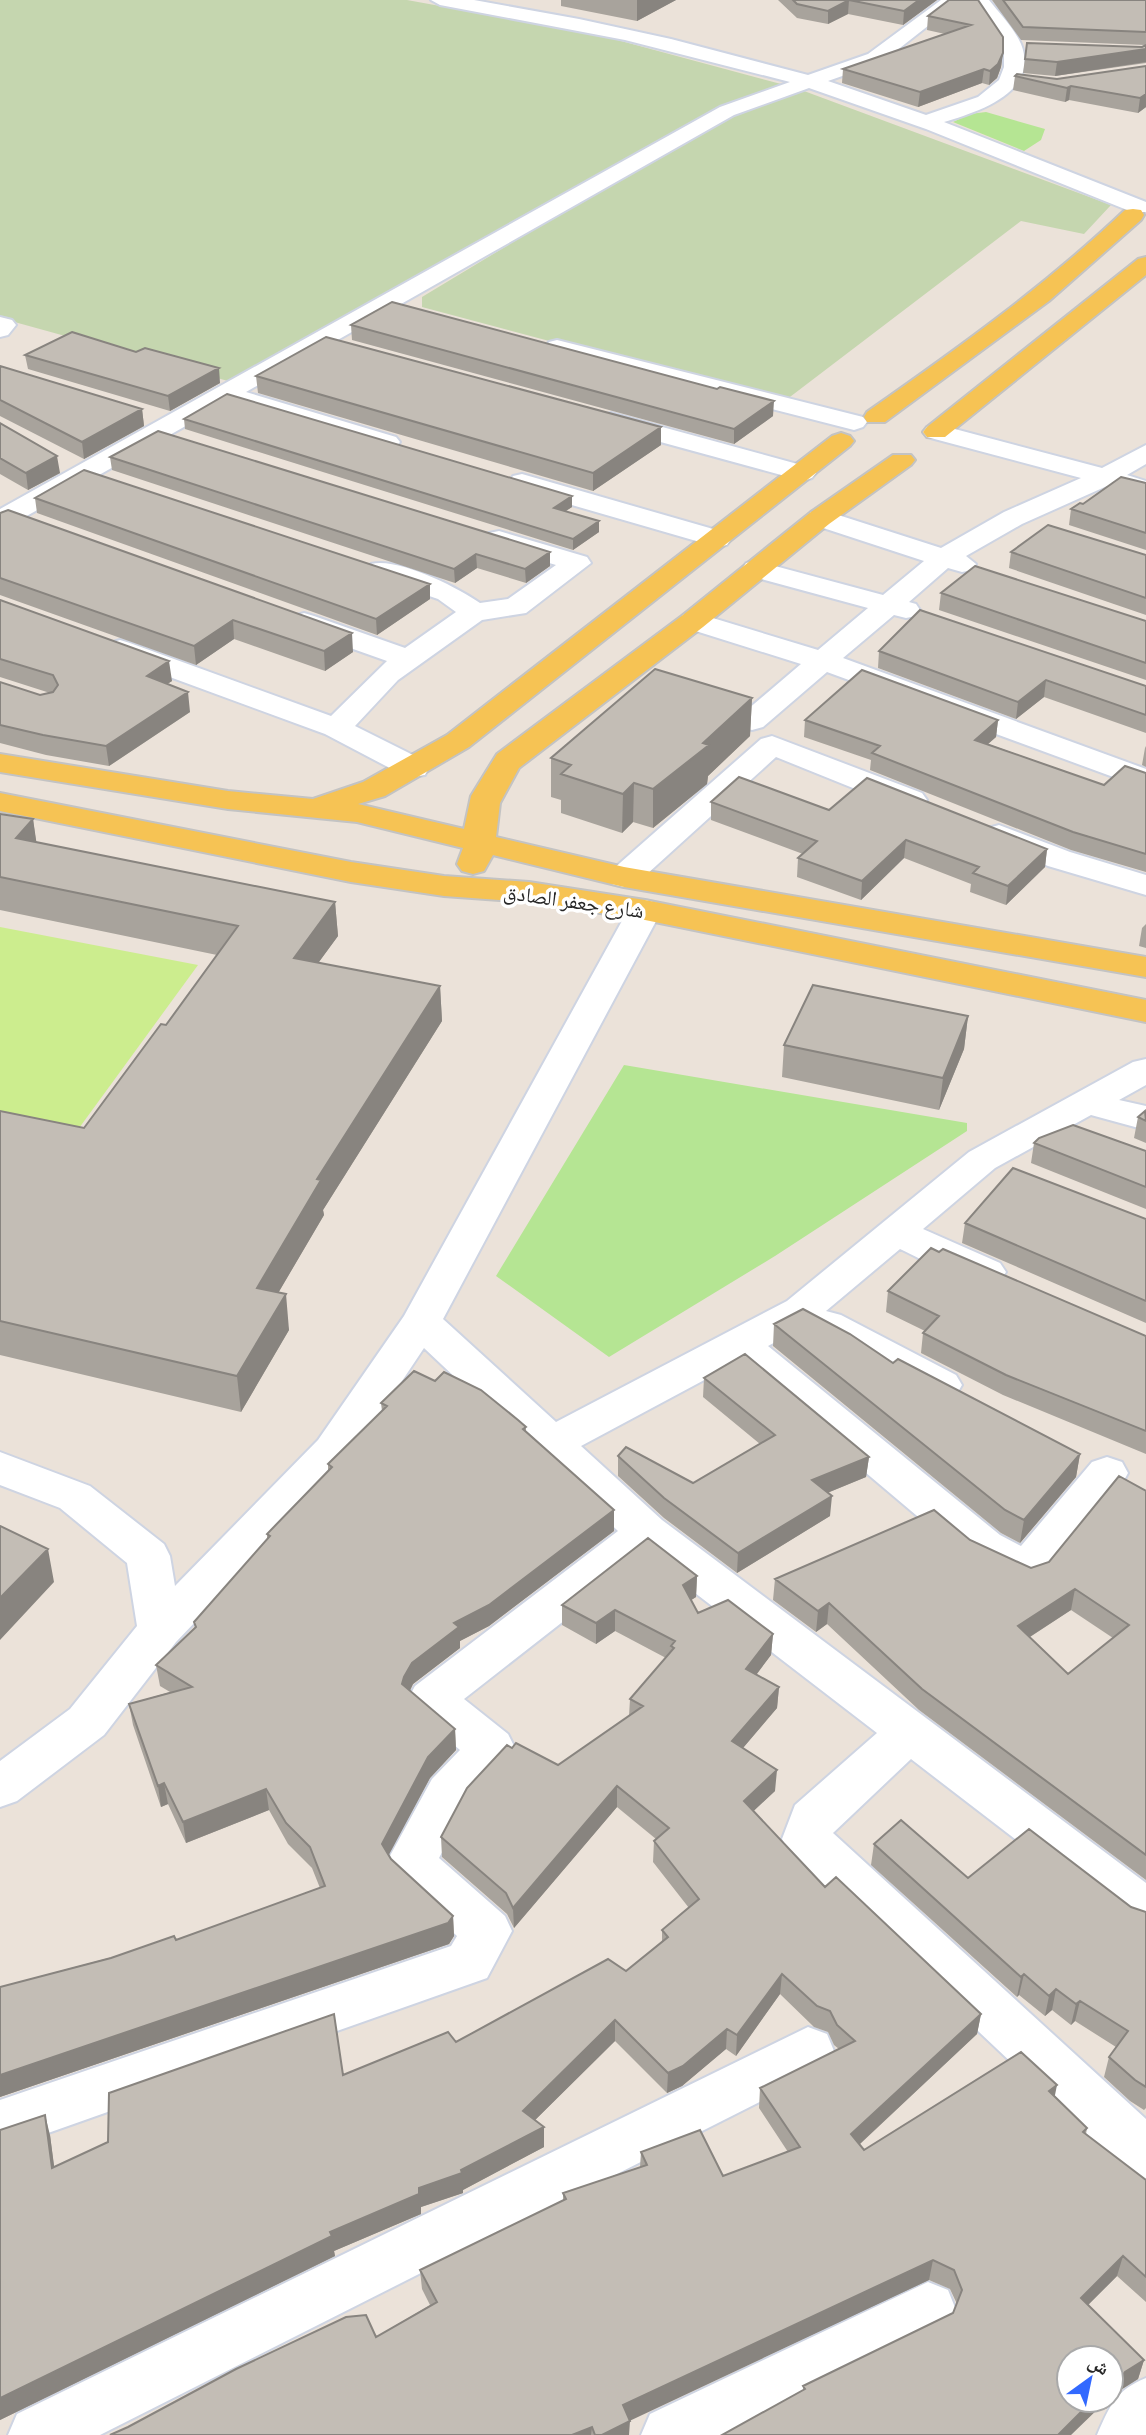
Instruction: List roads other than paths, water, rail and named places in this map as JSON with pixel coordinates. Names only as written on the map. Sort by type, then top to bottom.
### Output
[{"type":"main road","points":[[272,855],[269,846],[277,828],[286,820],[374,789],[458,741],[803,473],[857,427],[988,337],[1141,214]]},
{"type":"main road","points":[[936,432],[1146,264]]},
{"type":"main road","points":[[444,886],[471,867],[482,844],[481,812],[489,786],[508,761],[693,621],[820,518],[902,460],[930,452],[938,446],[940,439],[936,432],[904,419],[857,427]]},
{"type":"main road","points":[[857,427],[857,453],[902,460]]},
{"type":"main road","name":"شارع جعفر الصادق","points":[[0,763],[228,800],[314,808],[398,821],[482,844],[635,893],[1146,1011]]},
{"type":"main road","name":"شارع جعفر الصادق","points":[[0,802],[351,872],[444,886],[529,892],[635,893],[1146,967]]},
{"type":"street","points":[[440,0],[529,14],[682,47],[809,82],[922,123],[1141,214]]},
{"type":"street","points":[[529,14],[563,0]]},
{"type":"street","points":[[4,518],[84,472],[158,424],[225,393],[726,111],[875,58],[951,0]]},
{"type":"street","points":[[922,123],[999,95],[1011,79],[1020,49],[980,0]]},
{"type":"street","points":[[1011,79],[1033,82]]},
{"type":"street","points":[[385,303],[412,310]]},
{"type":"street","points":[[0,324],[4,325],[0,330]]},
{"type":"street","points":[[319,341],[356,351]]},
{"type":"street","points":[[532,341],[857,427]]},
{"type":"street","points":[[225,393],[415,450]]},
{"type":"street","points":[[590,415],[803,473]]},
{"type":"street","points":[[158,424],[194,444]]},
{"type":"street","points":[[936,432],[1146,490]]},
{"type":"street","points":[[0,1787],[87,1721],[160,1630],[333,1451],[421,1322],[635,893],[772,745],[776,734],[768,726],[740,717],[821,662],[944,558],[1013,517],[1106,477],[1146,453]]},
{"type":"street","points":[[60,459],[84,472],[122,485]]},
{"type":"street","points":[[495,474],[717,540]]},
{"type":"street","points":[[1013,517],[1046,528]]},
{"type":"street","points":[[4,518],[46,529]]},
{"type":"street","points":[[820,518],[991,572]]},
{"type":"street","points":[[336,728],[388,674],[474,612],[516,607],[577,564],[470,530]]},
{"type":"street","points":[[356,562],[448,593],[474,612]]},
{"type":"street","points":[[756,569],[936,619]]},
{"type":"street","points":[[278,612],[409,659]]},
{"type":"street","points":[[693,621],[860,673],[1146,780]]},
{"type":"street","points":[[100,641],[336,728],[414,768]]},
{"type":"street","points":[[618,679],[654,690]]},
{"type":"street","points":[[772,745],[934,809]]},
{"type":"street","points":[[972,824],[1059,859],[1146,885]]},
{"type":"street","points":[[552,1443],[801,1311],[982,1160],[1146,1070]]},
{"type":"street","points":[[1087,1103],[1146,1118]]},
{"type":"street","points":[[1051,1122],[1099,1140]]},
{"type":"street","points":[[982,1160],[1020,1175]]},
{"type":"street","points":[[895,1232],[1021,1287]]},
{"type":"street","points":[[801,1311],[972,1402]]},
{"type":"street","points":[[421,1322],[647,1532],[1146,1911]]},
{"type":"street","points":[[739,1344],[984,1547],[1027,1570],[1122,1480],[1070,1454]]},
{"type":"street","points":[[0,1468],[75,1497],[148,1556],[160,1630]]},
{"type":"street","points":[[0,2125],[469,1962],[487,1931],[411,1863],[449,1793],[491,1748],[431,1699],[647,1532]]},
{"type":"street","points":[[910,1732],[811,1819],[807,1839],[1142,2144]]},
{"type":"street","points":[[38,2435],[808,2051]]},
{"type":"street","points":[[671,2435],[928,2310]]},
{"type":"street","points":[[1127,2435],[1146,2407]]}]
